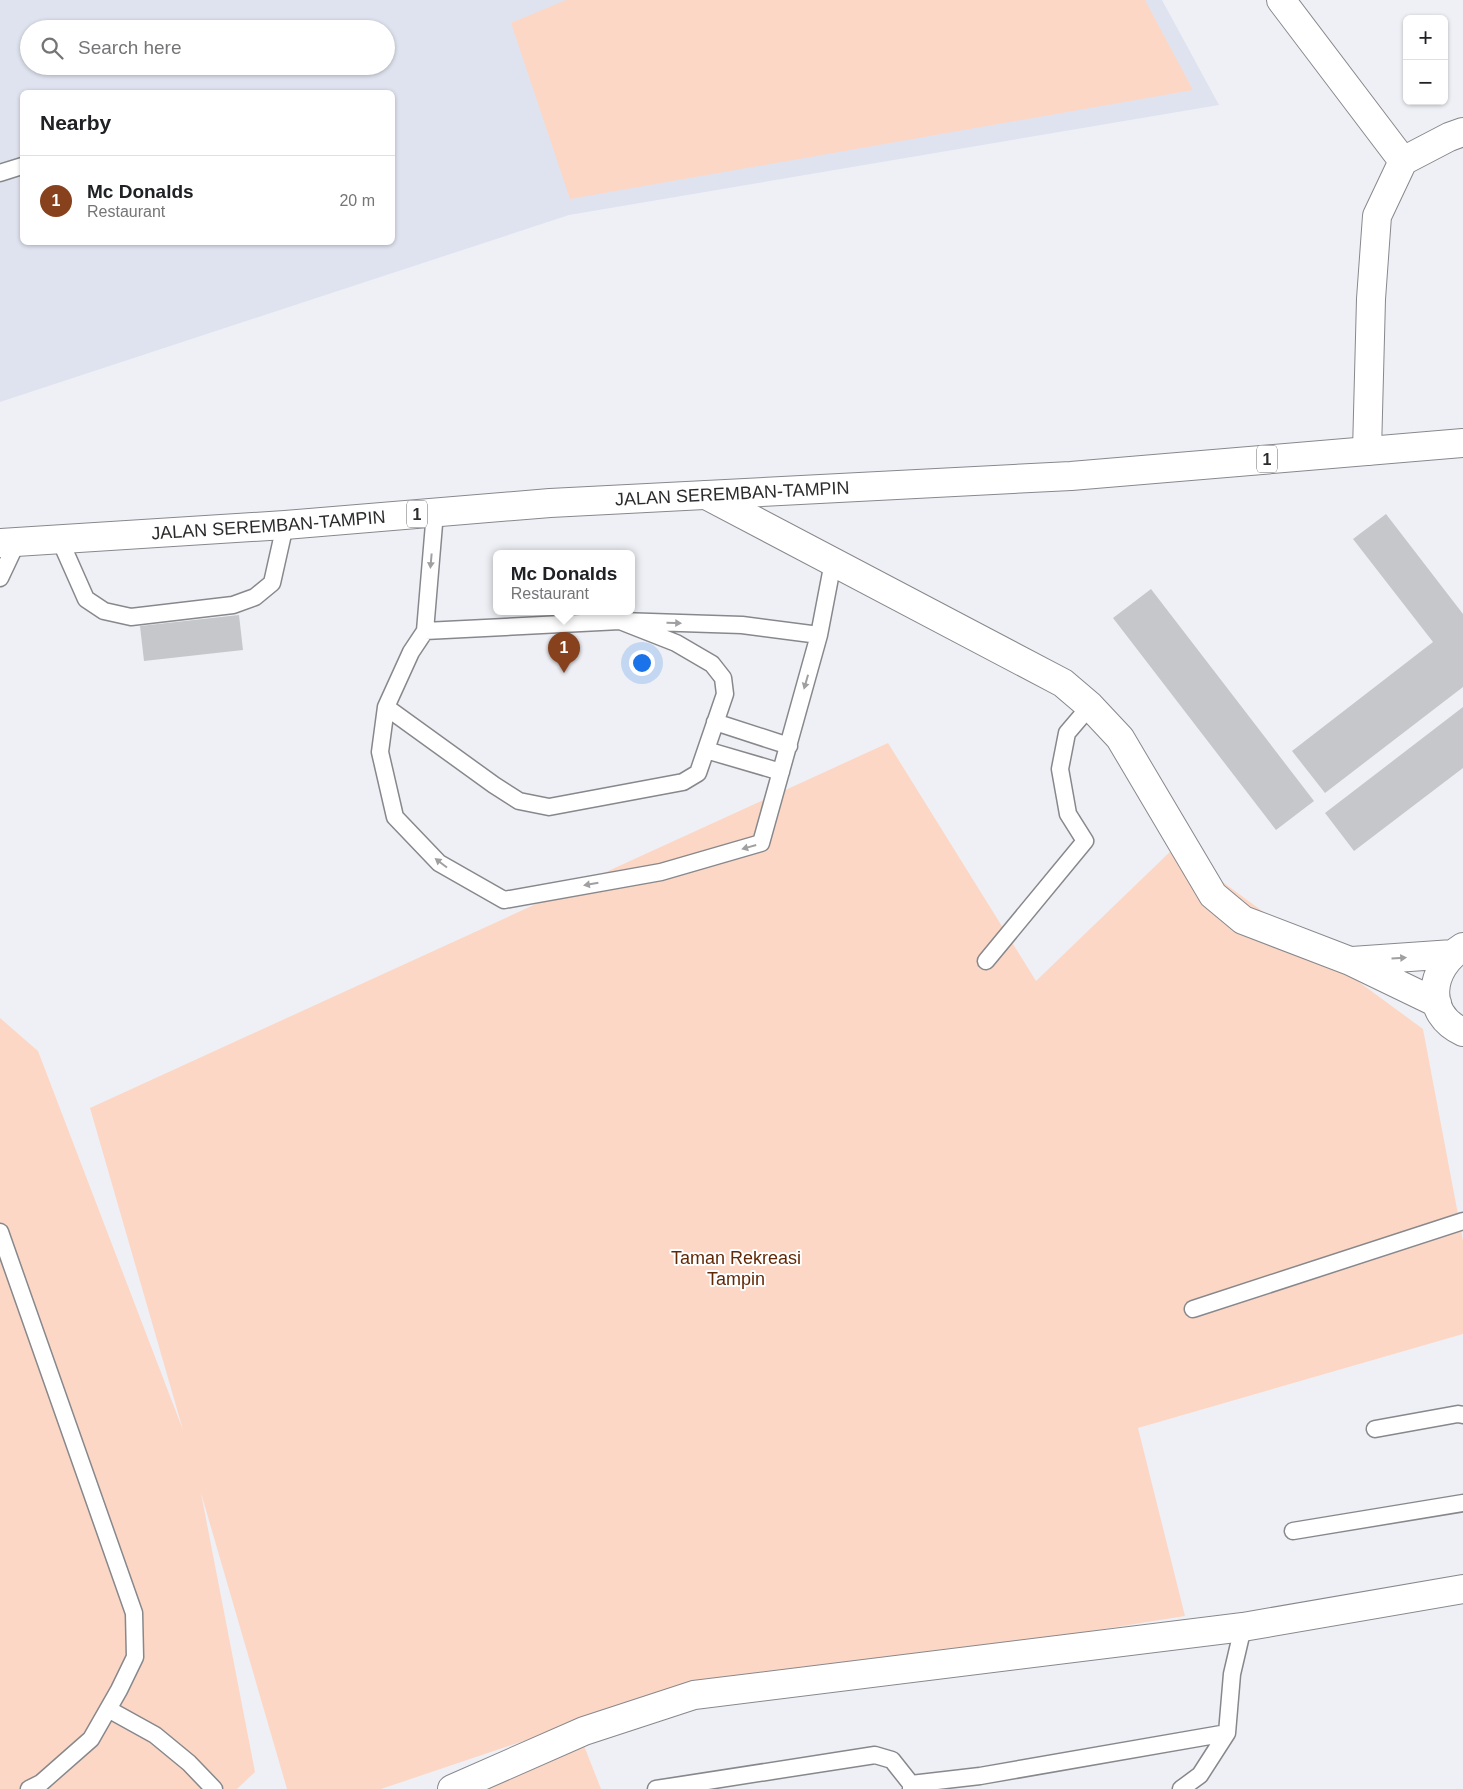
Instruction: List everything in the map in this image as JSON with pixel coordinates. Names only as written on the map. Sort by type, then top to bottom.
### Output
[{"type":"main road","points":[[1281,0],[1403,161]]},
{"type":"main road","points":[[1366,451],[1370,299],[1377,216],[1403,161],[1449,137],[1463,132]]},
{"type":"main road","name":"JALAN SEREMBAN-TAMPIN","points":[[8,542],[285,525],[550,502],[1071,476],[1463,443]]},
{"type":"main road","points":[[706,495],[1063,683],[1090,706],[1120,738],[1213,895],[1243,920],[1350,962],[1437,1003]]},
{"type":"main road","points":[[1350,962],[1458,951]]},
{"type":"main road","points":[[1458,951],[1444,964],[1437,976],[1435,989],[1437,1003],[1442,1014],[1450,1024],[1462,1033]]},
{"type":"main road","points":[[452,1789],[584,1731],[640,1711],[694,1696],[1243,1627],[1463,1589]]},
{"type":"lane","points":[[0,173],[20,167]]},
{"type":"lane","points":[[436,512],[425,631],[411,652],[386,706],[380,752],[395,817],[439,863],[504,900],[661,872],[761,844],[819,635],[833,562]]},
{"type":"lane","points":[[59,538],[86,599],[104,611],[131,617],[234,605],[255,597],[272,583],[285,525]]},
{"type":"lane","points":[[0,578],[8,542]]},
{"type":"lane","points":[[425,631],[620,621],[742,625],[819,635]]},
{"type":"lane","points":[[386,706],[520,802],[549,807],[683,782],[698,773],[724,694],[723,678],[712,664],[676,643],[620,621]]},
{"type":"lane","points":[[986,961],[1085,841],[1068,814],[1060,769],[1067,733],[1090,706]]},
{"type":"lane","points":[[715,722],[789,746]]},
{"type":"lane","points":[[706,750],[781,772]]},
{"type":"lane","points":[[1193,1309],[1463,1221]]},
{"type":"lane","points":[[0,1232],[134,1613],[135,1657],[91,1739],[41,1783],[29,1789]]},
{"type":"lane","points":[[1375,1429],[1458,1414],[1463,1415]]},
{"type":"lane","points":[[1293,1531],[1463,1503]]},
{"type":"lane","points":[[1182,1789],[1200,1775],[1226,1733],[1232,1674],[1243,1627]]},
{"type":"lane","points":[[108,1709],[155,1735],[189,1763],[214,1789]]},
{"type":"lane","points":[[656,1789],[690,1787],[876,1755],[892,1760],[902,1770],[911,1787],[1226,1733]]},
{"type":"shaded area","points":[[0,0],[1162,0],[1219,105],[569,215],[0,402]]},
{"type":"green space","points":[[566,0],[1145,0],[1193,90],[570,199],[511,23]]},
{"type":"green space","name":"Taman Rekreasi Tampin","points":[[888,743],[1036,981],[1175,847],[1423,1029],[1463,1241],[1463,1334],[1138,1428],[1185,1616],[853,1669],[610,1712],[381,1789],[287,1789],[201,1493],[255,1772],[237,1789],[0,1789],[0,1018],[38,1051],[183,1430],[90,1108]]},
{"type":"green space","points":[[583,1743],[601,1789],[484,1789]]},
{"type":"building","points":[[1386,514],[1463,614],[1463,687],[1325,793],[1292,751],[1433,642],[1353,539]]},
{"type":"building","points":[[1151,589],[1314,801],[1276,830],[1113,618]]},
{"type":"building","points":[[239,615],[243,650],[144,661],[140,626]]},
{"type":"building","points":[[1463,707],[1463,768],[1354,851],[1325,813]]},
{"type":"place","name":"Mc Donalds","points":[[564,673]]}]
